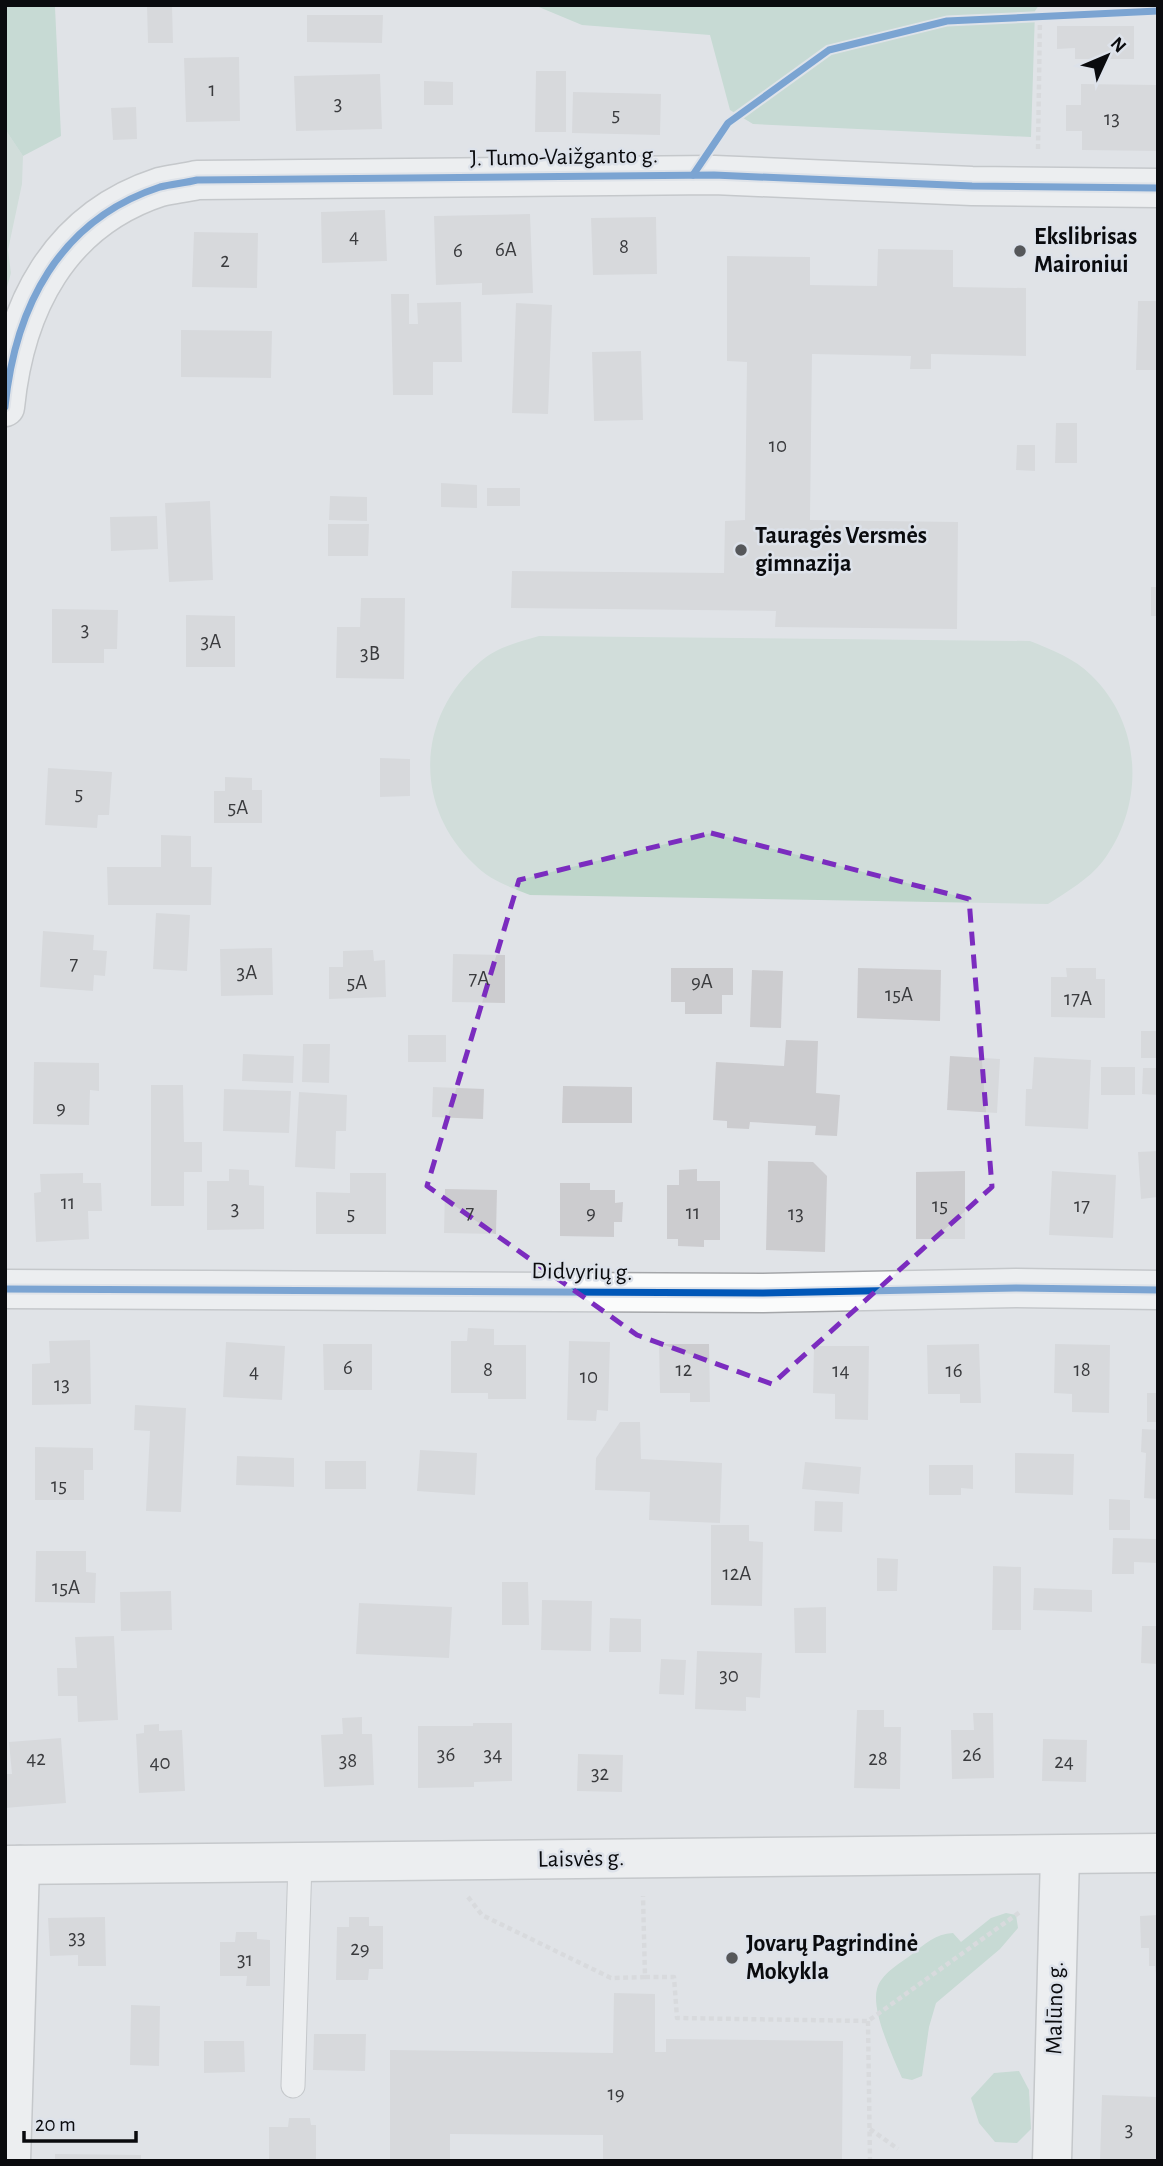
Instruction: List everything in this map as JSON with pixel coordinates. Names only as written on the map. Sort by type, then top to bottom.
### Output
[{"type":"street","name":"J. Tumo-Vaižganto g.","points":[[5,407],[12,363],[26,313],[46,275],[77,234],[113,209],[160,187],[197,180],[693,175],[984,186],[1158,188]]},
{"type":"street","name":"Didvyrių g.","points":[[5,1289],[763,1293],[1016,1288],[1158,1290]]},
{"type":"street","name":"Laisvės g.","points":[[13,1865],[300,1862],[1059,1870],[1158,1853]]},
{"type":"street","points":[[12,2161],[13,1865]]},
{"type":"street","name":"Malūno g.","points":[[1052,2161],[1059,1870]]},
{"type":"lane","points":[[293,2086],[300,1862]]},
{"type":"path","points":[[1038,160],[1040,16]]},
{"type":"path","points":[[461,1888],[482,1915],[611,1978],[674,1977],[677,2018],[868,2021],[1059,1870]]},
{"type":"path","points":[[643,1891],[645,1977]]},
{"type":"path","points":[[868,2021],[870,2161]]},
{"type":"path","points":[[870,2128],[898,2149]]},
{"type":"highlighted area","points":[[711,833],[969,899],[992,1187],[772,1384],[637,1335],[427,1186],[519,880]]},
{"type":"green space","points":[[5,5],[55,7],[61,136],[23,156],[5,129]]},
{"type":"green space","points":[[534,5],[1039,5],[1035,11],[1031,137],[753,124],[730,110],[710,35],[582,25]]},
{"type":"green space","points":[[5,129],[23,156],[22,184],[8,250],[11,273],[5,294]]},
{"type":"green space","points":[[539,636],[1030,641],[1062,655],[1084,669],[1108,695],[1121,717],[1129,741],[1132,766],[1126,815],[1117,839],[1097,868],[1048,904],[530,895],[486,874],[454,841],[440,816],[432,789],[430,761],[434,734],[444,708],[460,683],[481,661],[494,652]]},
{"type":"green space","points":[[1006,1913],[1016,1915],[1018,1928],[1000,1949],[936,2003],[929,2027],[922,2076],[912,2080],[902,2078],[877,2009],[877,1989],[882,1979],[931,1940],[953,1933],[961,1942],[991,1918]]},
{"type":"green space","points":[[1019,2071],[1029,2090],[1031,2129],[1017,2143],[995,2142],[979,2123],[971,2098],[994,2073]]},
{"type":"building","points":[[147,5],[172,5],[173,43],[148,43]]},
{"type":"building","points":[[307,15],[383,15],[382,43],[307,42]]},
{"type":"building","points":[[1057,26],[1134,26],[1134,59],[1075,59],[1075,48],[1057,49]]},
{"type":"building","points":[[239,57],[240,121],[186,122],[184,58]]},
{"type":"building","points":[[536,71],[566,71],[566,132],[535,132]]},
{"type":"building","points":[[380,74],[382,129],[296,131],[294,76]]},
{"type":"building","points":[[424,81],[453,82],[453,105],[424,105]]},
{"type":"building","points":[[1081,84],[1158,85],[1158,151],[1082,150],[1082,131],[1066,131],[1066,105],[1081,105]]},
{"type":"building","points":[[573,92],[661,94],[660,135],[572,133]]},
{"type":"building","points":[[136,107],[137,139],[113,140],[111,108]]},
{"type":"building","points":[[385,210],[387,261],[322,263],[321,212]]},
{"type":"building","points":[[530,214],[533,293],[482,295],[482,283],[436,285],[434,216]]},
{"type":"building","points":[[656,217],[657,274],[593,275],[591,218]]},
{"type":"building","points":[[194,232],[258,233],[257,288],[192,287]]},
{"type":"building","points":[[878,249],[953,250],[953,287],[1026,288],[1026,356],[931,354],[931,369],[910,369],[911,356],[812,354],[810,520],[958,522],[957,629],[775,627],[776,611],[511,608],[512,571],[724,573],[725,521],[745,520],[747,362],[727,361],[727,256],[810,257],[810,285],[877,286]]},
{"type":"building","points":[[391,294],[409,294],[409,324],[418,324],[417,303],[461,302],[462,362],[433,362],[433,395],[393,395]]},
{"type":"building","points":[[1138,301],[1158,301],[1158,370],[1136,370]]},
{"type":"building","points":[[516,303],[552,305],[548,414],[512,413]]},
{"type":"building","points":[[181,330],[272,331],[271,378],[181,377]]},
{"type":"building","points":[[641,351],[643,420],[594,421],[592,352]]},
{"type":"building","points":[[1056,423],[1077,423],[1077,463],[1055,463]]},
{"type":"building","points":[[1017,445],[1035,445],[1035,471],[1016,470]]},
{"type":"building","points":[[441,483],[477,485],[477,508],[441,507]]},
{"type":"building","points":[[487,488],[520,488],[520,506],[487,506]]},
{"type":"building","points":[[330,496],[367,497],[367,521],[329,520]]},
{"type":"building","points":[[210,501],[213,580],[169,582],[165,503]]},
{"type":"building","points":[[157,516],[158,549],[111,551],[110,517]]},
{"type":"building","points":[[328,524],[369,524],[368,556],[328,556]]},
{"type":"building","points":[[1151,587],[1158,587],[1158,616],[1151,616]]},
{"type":"building","points":[[361,598],[405,598],[404,679],[336,678],[337,627],[360,627]]},
{"type":"building","points":[[52,609],[118,610],[117,649],[104,649],[104,663],[52,663]]},
{"type":"building","points":[[186,615],[235,616],[235,667],[186,667]]},
{"type":"building","points":[[380,758],[410,759],[410,796],[380,797]]},
{"type":"building","points":[[48,768],[112,772],[109,815],[98,815],[97,828],[45,825]]},
{"type":"building","points":[[225,777],[252,778],[252,790],[262,790],[262,823],[214,823],[214,791],[225,791]]},
{"type":"building","points":[[161,835],[191,836],[191,867],[212,867],[211,905],[108,905],[107,867],[161,867]]},
{"type":"building","points":[[156,913],[190,915],[187,971],[153,969]]},
{"type":"building","points":[[43,931],[94,935],[93,950],[107,951],[105,976],[94,975],[93,991],[40,987]]},
{"type":"building","points":[[272,948],[273,995],[221,996],[220,949]]},
{"type":"building","points":[[373,950],[374,961],[385,960],[386,997],[329,999],[329,967],[343,967],[343,951]]},
{"type":"building","points":[[453,954],[505,955],[505,1003],[452,1002]]},
{"type":"building","points":[[671,968],[733,968],[733,995],[722,995],[722,1014],[685,1014],[685,1002],[671,1002]]},
{"type":"building","points":[[858,968],[941,970],[940,1021],[857,1018]]},
{"type":"building","points":[[1066,968],[1096,968],[1096,979],[1105,979],[1105,1018],[1051,1017],[1051,977],[1067,977]]},
{"type":"building","points":[[752,970],[783,971],[781,1028],[750,1027]]},
{"type":"building","points":[[1141,1031],[1158,1031],[1158,1058],[1141,1058]]},
{"type":"building","points":[[408,1035],[446,1035],[446,1062],[408,1062]]},
{"type":"building","points":[[786,1040],[818,1041],[816,1093],[840,1095],[837,1136],[815,1135],[816,1126],[750,1122],[749,1129],[727,1128],[727,1121],[713,1120],[716,1062],[784,1066]]},
{"type":"building","points":[[303,1044],[330,1044],[329,1083],[302,1082]]},
{"type":"building","points":[[243,1054],[294,1056],[293,1083],[242,1081]]},
{"type":"building","points":[[950,1056],[1000,1059],[997,1113],[947,1110]]},
{"type":"building","points":[[1034,1057],[1091,1060],[1088,1129],[1025,1126],[1026,1089],[1032,1089]]},
{"type":"building","points":[[34,1062],[99,1063],[99,1091],[90,1090],[89,1125],[33,1124]]},
{"type":"building","points":[[1101,1067],[1135,1067],[1135,1095],[1101,1095]]},
{"type":"building","points":[[1143,1068],[1158,1068],[1158,1095],[1142,1094]]},
{"type":"building","points":[[151,1085],[183,1085],[184,1142],[202,1142],[202,1172],[184,1172],[184,1206],[151,1206]]},
{"type":"building","points":[[563,1086],[632,1087],[632,1123],[562,1123]]},
{"type":"building","points":[[433,1087],[484,1089],[483,1119],[432,1117]]},
{"type":"building","points":[[224,1089],[291,1091],[289,1133],[223,1131]]},
{"type":"building","points":[[299,1092],[347,1095],[346,1131],[336,1131],[335,1169],[295,1167]]},
{"type":"building","points":[[1158,1151],[1158,1197],[1141,1199],[1138,1152]]},
{"type":"building","points":[[768,1161],[813,1162],[827,1176],[825,1252],[766,1250]]},
{"type":"building","points":[[229,1169],[249,1170],[249,1185],[264,1186],[264,1229],[207,1230],[207,1181],[229,1181]]},
{"type":"building","points":[[697,1169],[697,1181],[720,1181],[720,1240],[704,1240],[704,1247],[678,1246],[678,1239],[667,1239],[667,1185],[679,1185],[679,1170]]},
{"type":"building","points":[[965,1171],[965,1239],[916,1239],[916,1172]]},
{"type":"building","points":[[1052,1171],[1116,1175],[1113,1238],[1049,1235]]},
{"type":"building","points":[[83,1173],[83,1183],[101,1183],[102,1211],[88,1211],[89,1239],[36,1242],[34,1193],[41,1192],[40,1174]]},
{"type":"building","points":[[350,1173],[386,1173],[386,1234],[316,1234],[316,1192],[350,1193]]},
{"type":"building","points":[[560,1183],[590,1183],[590,1190],[615,1190],[615,1203],[623,1202],[622,1222],[614,1222],[614,1237],[560,1236]]},
{"type":"building","points":[[445,1189],[497,1190],[496,1234],[444,1233]]},
{"type":"building","points":[[468,1328],[494,1329],[494,1345],[526,1345],[526,1399],[488,1399],[488,1393],[451,1393],[451,1341],[467,1341]]},
{"type":"building","points":[[90,1340],[91,1404],[32,1405],[32,1364],[50,1363],[49,1341]]},
{"type":"building","points":[[569,1341],[610,1342],[608,1411],[597,1410],[596,1421],[567,1420]]},
{"type":"building","points":[[226,1342],[285,1346],[282,1400],[223,1397]]},
{"type":"building","points":[[323,1344],[372,1344],[372,1390],[324,1390]]},
{"type":"building","points":[[659,1344],[709,1344],[710,1402],[690,1402],[690,1393],[660,1393]]},
{"type":"building","points":[[979,1344],[981,1403],[960,1403],[960,1394],[928,1394],[927,1345]]},
{"type":"building","points":[[1055,1344],[1110,1345],[1109,1413],[1072,1412],[1072,1394],[1054,1393]]},
{"type":"building","points":[[814,1346],[869,1346],[868,1420],[835,1419],[835,1394],[813,1393]]},
{"type":"building","points":[[1147,1393],[1158,1393],[1158,1422],[1147,1422]]},
{"type":"building","points":[[135,1405],[186,1408],[181,1512],[146,1511],[150,1431],[134,1430]]},
{"type":"building","points":[[620,1422],[640,1422],[641,1459],[722,1463],[720,1523],[649,1520],[650,1492],[595,1490],[596,1458]]},
{"type":"building","points":[[1142,1429],[1158,1430],[1158,1499],[1144,1498],[1146,1453],[1141,1452]]},
{"type":"building","points":[[35,1447],[93,1448],[93,1470],[84,1470],[84,1500],[35,1500]]},
{"type":"building","points":[[420,1450],[477,1453],[475,1495],[417,1491]]},
{"type":"building","points":[[1015,1453],[1074,1454],[1073,1495],[1015,1493]]},
{"type":"building","points":[[237,1456],[294,1458],[294,1487],[236,1485]]},
{"type":"building","points":[[325,1461],[366,1461],[366,1489],[325,1489]]},
{"type":"building","points":[[805,1462],[861,1467],[859,1494],[802,1489]]},
{"type":"building","points":[[929,1465],[973,1465],[973,1489],[961,1488],[961,1495],[929,1495]]},
{"type":"building","points":[[1109,1499],[1130,1500],[1130,1530],[1109,1530]]},
{"type":"building","points":[[815,1501],[843,1502],[842,1532],[814,1531]]},
{"type":"building","points":[[711,1525],[749,1525],[749,1541],[763,1542],[762,1606],[711,1605]]},
{"type":"building","points":[[1113,1538],[1158,1539],[1158,1563],[1134,1562],[1134,1574],[1112,1574]]},
{"type":"building","points":[[36,1551],[86,1551],[86,1572],[96,1573],[95,1603],[35,1602]]},
{"type":"building","points":[[877,1558],[898,1559],[897,1591],[877,1591]]},
{"type":"building","points":[[993,1566],[1021,1567],[1021,1630],[992,1630]]},
{"type":"building","points":[[502,1582],[528,1582],[529,1625],[502,1625]]},
{"type":"building","points":[[1034,1588],[1092,1590],[1092,1612],[1033,1610]]},
{"type":"building","points":[[171,1591],[172,1630],[121,1631],[120,1592]]},
{"type":"building","points":[[542,1600],[592,1601],[591,1651],[541,1650]]},
{"type":"building","points":[[359,1603],[452,1607],[449,1658],[356,1654]]},
{"type":"building","points":[[826,1607],[826,1653],[795,1653],[794,1608]]},
{"type":"building","points":[[610,1618],[641,1619],[641,1652],[609,1652]]},
{"type":"building","points":[[1142,1626],[1158,1626],[1158,1664],[1141,1663]]},
{"type":"building","points":[[114,1636],[118,1720],[78,1722],[77,1696],[58,1696],[57,1668],[77,1668],[75,1637]]},
{"type":"building","points":[[697,1651],[762,1653],[760,1698],[746,1697],[746,1711],[695,1709]]},
{"type":"building","points":[[661,1659],[686,1660],[684,1695],[659,1694]]},
{"type":"building","points":[[857,1710],[884,1710],[884,1727],[901,1727],[900,1789],[854,1788]]},
{"type":"building","points":[[973,1713],[993,1713],[994,1778],[952,1779],[951,1730],[974,1730]]},
{"type":"building","points":[[362,1717],[362,1734],[372,1734],[374,1785],[324,1787],[321,1735],[343,1734],[342,1718]]},
{"type":"building","points":[[473,1723],[512,1723],[512,1781],[474,1782],[474,1787],[418,1788],[418,1726],[473,1726]]},
{"type":"building","points":[[159,1724],[159,1731],[182,1730],[185,1791],[139,1793],[136,1734],[144,1733],[144,1725]]},
{"type":"building","points":[[61,1738],[66,1803],[5,1808],[5,1774],[12,1774],[9,1742]]},
{"type":"building","points":[[1043,1739],[1087,1740],[1086,1782],[1042,1781]]},
{"type":"building","points":[[578,1754],[623,1755],[622,1792],[577,1791]]},
{"type":"building","points":[[1158,1915],[1156,1974],[1155,1966],[1149,1966],[1149,1948],[1141,1948],[1140,1916]]},
{"type":"building","points":[[105,1917],[106,1966],[78,1966],[78,1955],[50,1956],[48,1918]]},
{"type":"building","points":[[349,1917],[369,1917],[369,1926],[383,1926],[383,1969],[369,1969],[368,1980],[336,1980],[337,1927],[349,1927]]},
{"type":"building","points":[[236,1932],[257,1932],[257,1939],[270,1940],[270,1986],[246,1986],[247,1976],[220,1976],[220,1942],[235,1942]]},
{"type":"building","points":[[614,1993],[655,1994],[655,2052],[666,2052],[666,2039],[843,2041],[842,2161],[603,2161],[603,2135],[450,2134],[450,2161],[390,2161],[390,2050],[613,2053]]},
{"type":"building","points":[[131,2005],[160,2006],[159,2066],[130,2065]]},
{"type":"building","points":[[314,2034],[366,2034],[365,2071],[313,2070]]},
{"type":"building","points":[[204,2041],[244,2041],[245,2072],[204,2073]]},
{"type":"building","points":[[1102,2095],[1158,2097],[1158,2161],[1100,2161]]},
{"type":"building","points":[[289,2118],[310,2118],[311,2125],[316,2125],[316,2161],[269,2161],[269,2127],[288,2127]]},
{"type":"building","points":[[55,2154],[141,2155],[141,2161],[55,2161]]},
{"type":"cycle path","points":[[693,175],[728,123],[829,50],[947,21],[1158,11]]},
{"type":"cycle path","points":[[5,407],[10,370],[19,335],[48,272],[69,245],[95,221],[125,202],[169,185],[197,180],[714,175],[972,186],[1158,188]]},
{"type":"cycle path","points":[[5,1289],[763,1293],[1016,1288],[1158,1290]]},
{"type":"place","name":"Ekslibrisas Maironiui","points":[[1020,251]]},
{"type":"place","name":"Tauragės Versmės gimnazija","points":[[741,550]]},
{"type":"place","name":"Jovarų Pagrindinė Mokykla","points":[[732,1958]]}]
